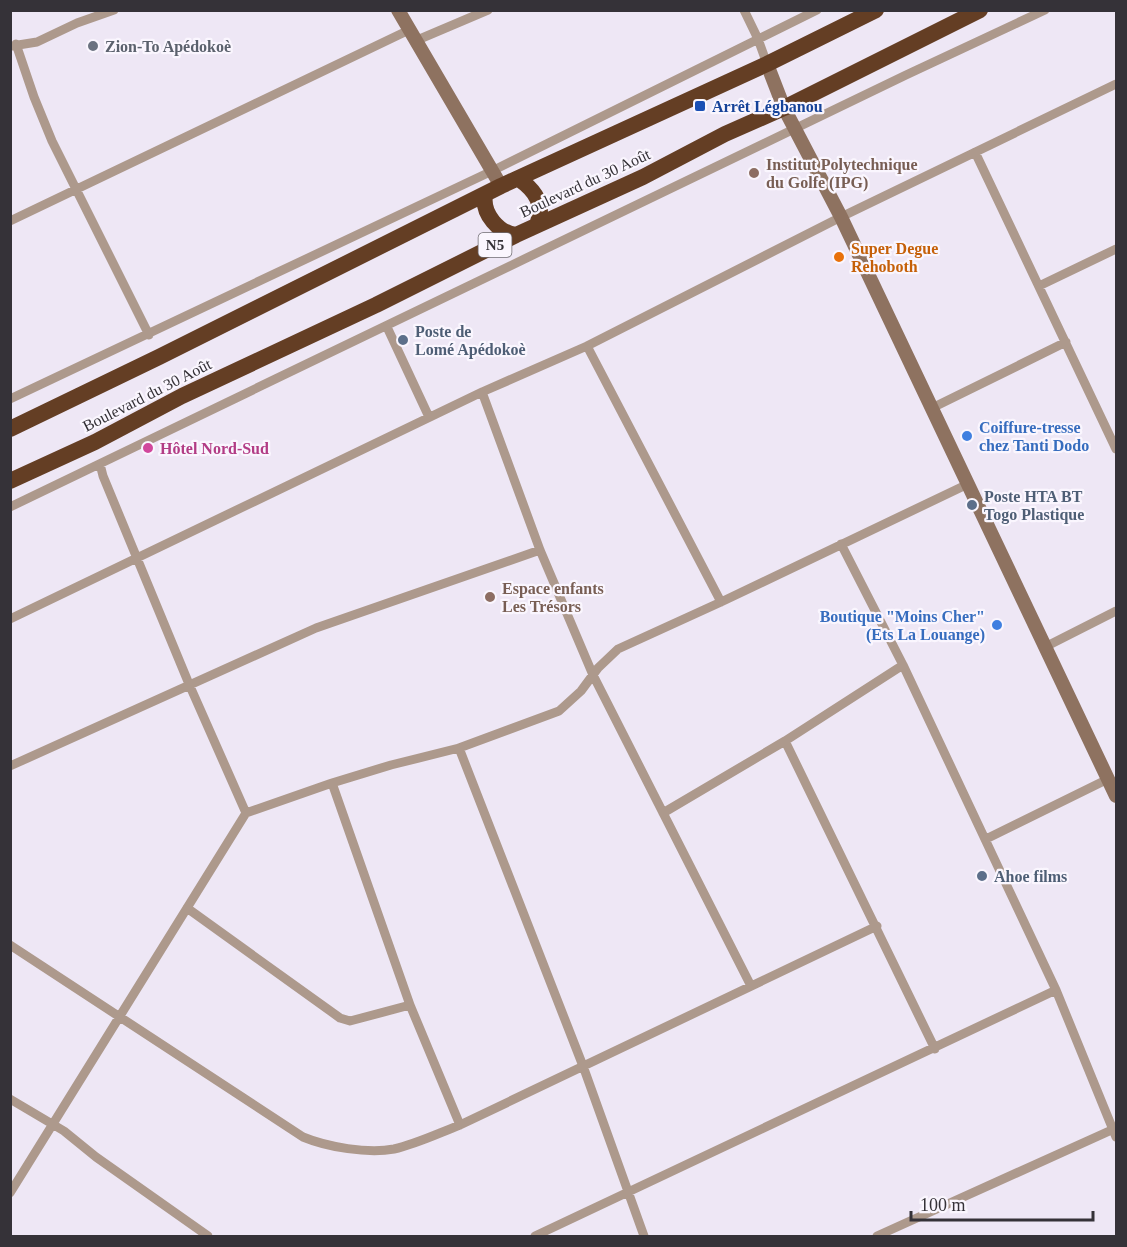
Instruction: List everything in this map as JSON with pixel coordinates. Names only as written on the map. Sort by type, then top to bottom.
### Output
[{"type":"highway","name":"Boulevard du 30 Août","points":[[10,429],[485,196],[501,186],[767,64],[876,10]]},
{"type":"highway","name":"Boulevard du 30 Août","points":[[10,481],[516,235],[643,177],[725,134],[784,108],[980,10]]},
{"type":"highway","points":[[519,179],[527,185],[538,202],[541,211],[537,225]]},
{"type":"highway","points":[[485,196],[483,203],[494,223],[502,231],[516,235]]},
{"type":"street","points":[[114,10],[99,12],[37,42],[13,45],[52,141],[149,335]]},
{"type":"street","points":[[398,10],[501,186]]},
{"type":"street","points":[[10,221],[412,36],[488,10]]},
{"type":"street","points":[[744,10],[758,39],[784,108],[841,217],[1116,794]]},
{"type":"street","points":[[10,399],[492,171],[817,10]]},
{"type":"street","points":[[10,507],[1045,10]]},
{"type":"street","points":[[10,619],[429,417],[587,346],[841,217],[1116,84]]},
{"type":"street","points":[[975,152],[1114,436],[1116,449]]},
{"type":"street","points":[[1039,286],[1116,249]]},
{"type":"street","points":[[387,327],[429,417]]},
{"type":"street","points":[[932,408],[1066,342]]},
{"type":"street","points":[[587,346],[721,602]]},
{"type":"street","points":[[482,392],[540,550],[593,675],[751,986]]},
{"type":"street","points":[[100,464],[136,558],[246,813]]},
{"type":"street","points":[[10,1193],[121,1018],[246,813],[332,783],[459,748],[559,711],[581,691],[607,658],[618,649],[968,484]]},
{"type":"street","points":[[841,544],[903,665],[986,839],[1056,990],[1116,1131],[877,1236]]},
{"type":"street","points":[[10,766],[316,628],[540,550]]},
{"type":"street","points":[[1046,646],[1116,611]]},
{"type":"street","points":[[663,813],[785,741],[903,665]]},
{"type":"street","points":[[785,741],[935,1049]]},
{"type":"street","points":[[459,748],[583,1066],[644,1236]]},
{"type":"street","points":[[986,839],[1108,778]]},
{"type":"street","points":[[332,783],[410,1005],[460,1125]]},
{"type":"street","points":[[187,908],[340,1018],[350,1021],[410,1005]]},
{"type":"street","points":[[10,945],[293,1131],[324,1144],[386,1150],[460,1125],[876,926]]},
{"type":"street","points":[[535,1236],[1056,990]]},
{"type":"street","points":[[10,1099],[53,1124],[208,1236]]},
{"type":"place","name":"Zion-To Apédokoè","points":[[93,46]]},
{"type":"place","name":"Arrêt Légbanou","points":[[700,106]]},
{"type":"place","name":"Institut Polytechnique du Golfe (IPG)","points":[[754,173]]},
{"type":"place","name":"Super Degue Rehoboth","points":[[839,257]]},
{"type":"place","name":"Poste de Lomé Apédokoè","points":[[403,340]]},
{"type":"place","name":"Coiffure-tresse chez Tanti Dodo","points":[[967,436]]},
{"type":"place","name":"Hôtel Nord-Sud","points":[[148,448]]},
{"type":"place","name":"Poste HTA BT Togo Plastique","points":[[972,505]]},
{"type":"place","name":"Espace enfants Les Trésors","points":[[490,597]]},
{"type":"place","name":"Boutique \"Moins Cher\" (Ets La Louange)","points":[[997,625]]},
{"type":"place","name":"Ahoe films","points":[[982,876]]}]
